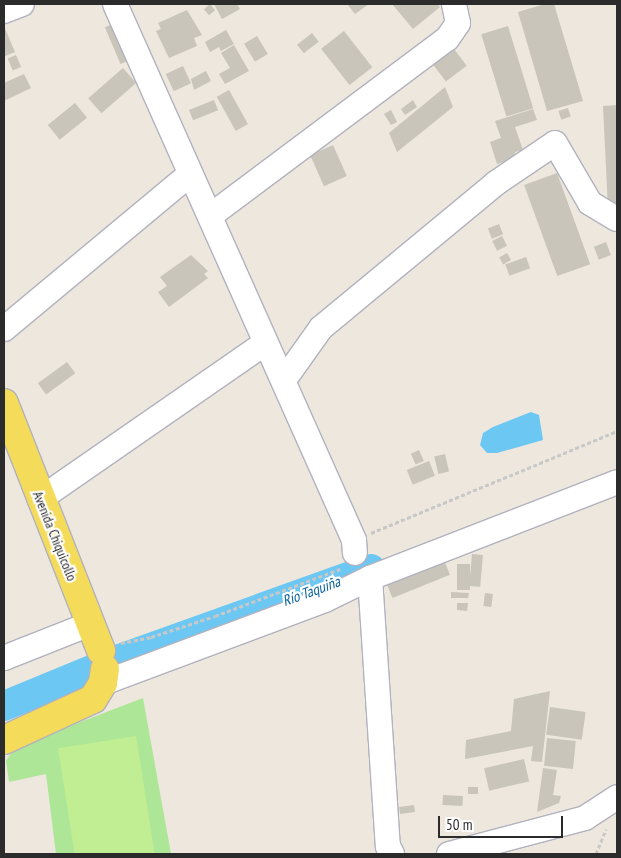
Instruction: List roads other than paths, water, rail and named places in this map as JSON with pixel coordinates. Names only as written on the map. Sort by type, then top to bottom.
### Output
[{"type":"main road","name":"Avenida Chiquicollo","points":[[4,403],[90,624],[103,665]]},
{"type":"main road","points":[[4,740],[93,699],[103,665]]},
{"type":"street","points":[[4,11],[22,4]]},
{"type":"street","points":[[115,4],[265,343],[284,380],[355,547]]},
{"type":"street","points":[[210,216],[447,39],[458,23],[454,4]]},
{"type":"street","points":[[284,380],[321,328],[496,182],[555,143],[590,203],[617,219]]},
{"type":"street","points":[[4,329],[190,174]]},
{"type":"street","points":[[40,499],[265,343]]},
{"type":"street","points":[[103,665],[325,600],[370,578],[617,482]]},
{"type":"street","points":[[370,578],[388,846],[392,854]]},
{"type":"street","points":[[4,658],[90,624]]},
{"type":"street","points":[[448,854],[585,818],[617,797]]},
{"type":"water","points":[[531,412],[539,415],[543,440],[497,453],[487,453],[480,445],[483,433]]},
{"type":"waterway","name":"Río Taquiña","points":[[4,706],[111,662],[371,569]]}]
